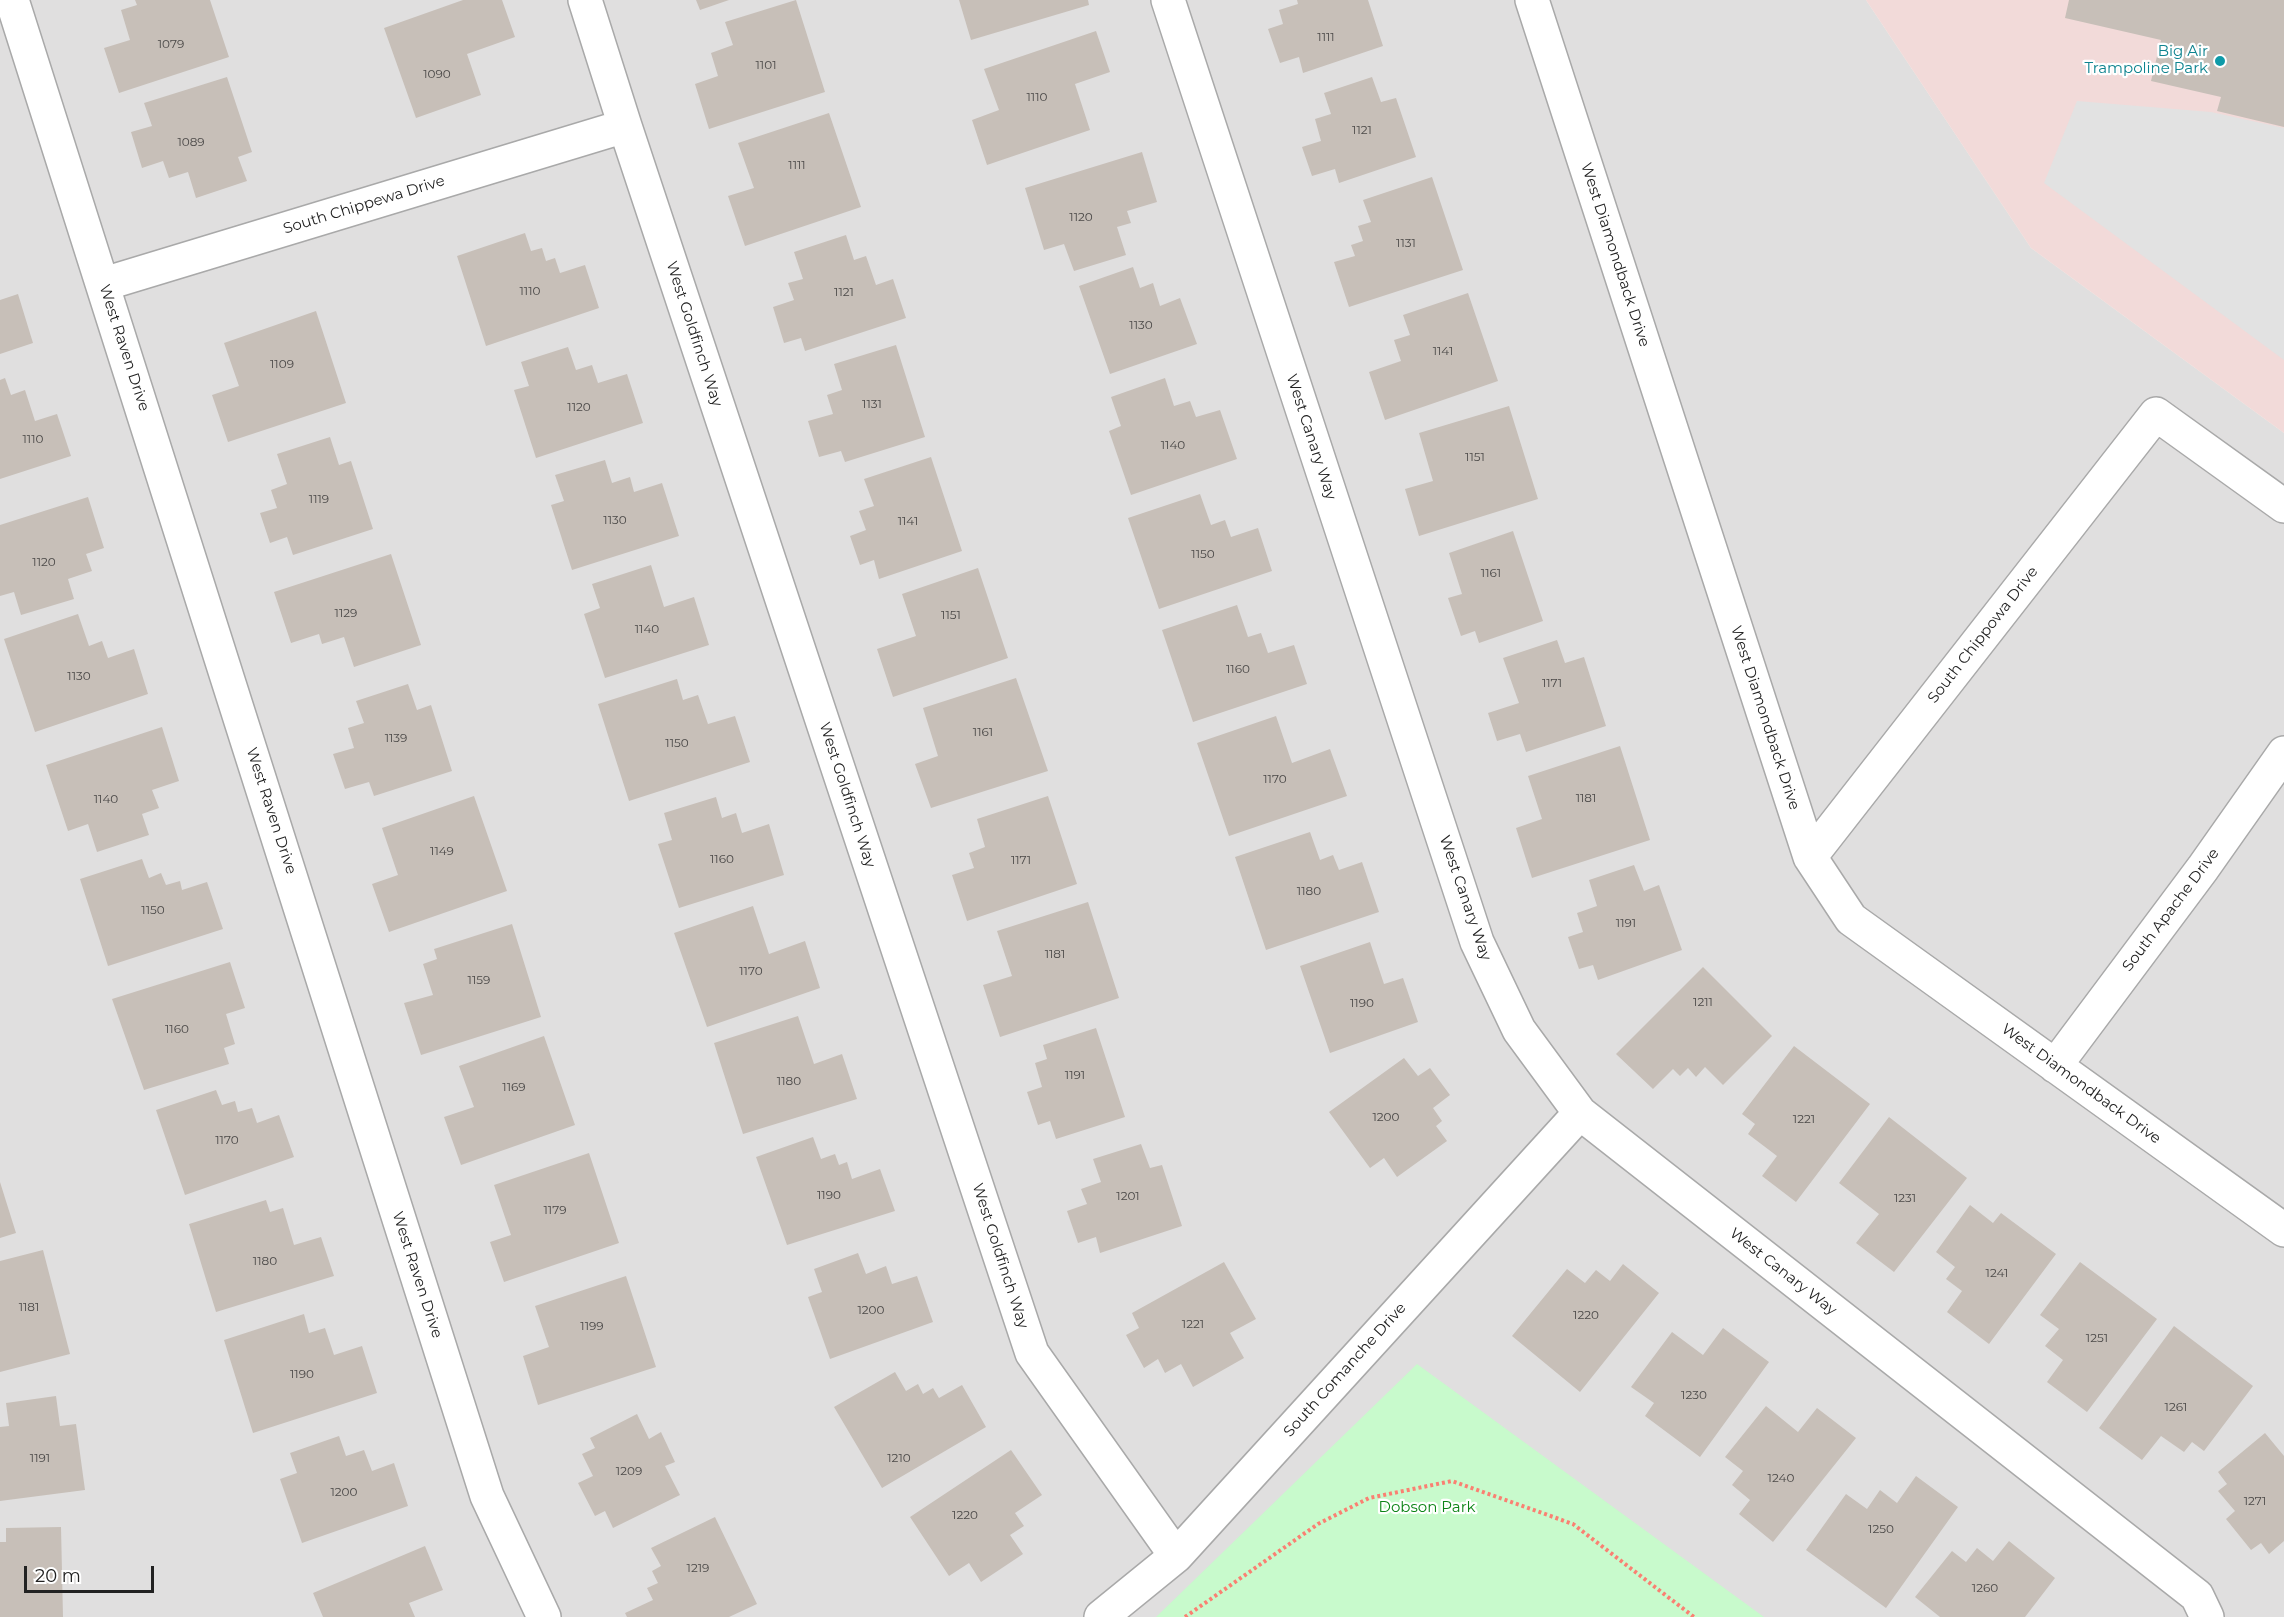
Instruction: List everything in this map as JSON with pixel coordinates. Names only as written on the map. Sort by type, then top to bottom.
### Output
[{"type":"street","name":"West Raven Drive","points":[[12,0],[487,1496],[544,1617]]},
{"type":"street","name":"West Goldfinch Way","points":[[585,0],[1032,1353],[1176,1556]]},
{"type":"street","name":"West Canary Way","points":[[1168,0],[1478,942],[1519,1030],[1580,1113],[2198,1596],[2207,1617]]},
{"type":"street","name":"West Diamondback Drive","points":[[1532,0],[1810,857],[1851,919],[2284,1230]]},
{"type":"street","name":"South Chippewa Drive","points":[[104,284],[625,126]]},
{"type":"street","name":"South Chippowa Drive","points":[[1810,857],[2156,414],[2284,506]]},
{"type":"street","name":"South Apache Drive","points":[[2055,1066],[2203,868],[2284,753]]},
{"type":"street","name":"South Comanche Drive","points":[[1101,1617],[1176,1556],[1580,1113]]},
{"type":"path","points":[[1185,1617],[1327,1519],[1369,1498],[1452,1481],[1573,1524],[1694,1617]]},
{"type":"shaded area","points":[[0,0],[1866,0],[2031,248],[2284,433],[2284,1617],[0,1617]]},
{"type":"shaded area","points":[[1866,0],[2284,0],[2284,433],[2031,248]]},
{"type":"shaded area","points":[[2077,101],[2211,112],[2284,128],[2284,360],[2044,183]]},
{"type":"green space","name":"Dobson Park","points":[[1417,1364],[1764,1617],[1156,1617]]},
{"type":"building","points":[[135,0],[210,0],[229,57],[119,93],[104,48],[130,40],[121,10],[137,5]]},
{"type":"building","points":[[463,0],[502,0],[515,37],[467,54],[481,95],[416,118],[384,28]]},
{"type":"building","points":[[696,0],[729,0],[700,10]]},
{"type":"building","points":[[796,0],[825,92],[709,129],[695,84],[718,76],[711,53],[733,45],[725,22]]},
{"type":"building","points":[[959,0],[1088,0],[1089,5],[971,40]]},
{"type":"building","points":[[1297,0],[1368,0],[1383,46],[1303,73],[1299,57],[1280,63],[1268,29],[1283,24],[1279,10],[1298,4]]},
{"type":"building","name":"Big Air Trampoline Park","points":[[2069,0],[2284,0],[2284,127],[2217,111],[2221,97],[2151,81],[2161,40],[2065,18]]},
{"type":"building","points":[[1096,31],[1110,72],[1075,84],[1090,130],[987,165],[972,120],[999,110],[984,69]]},
{"type":"building","points":[[227,77],[252,152],[238,157],[247,181],[196,198],[188,172],[169,178],[163,161],[142,168],[131,132],[152,126],[144,103]]},
{"type":"building","points":[[1372,77],[1381,102],[1396,98],[1416,157],[1339,183],[1335,169],[1312,176],[1302,147],[1321,141],[1315,119],[1331,114],[1324,93]]},
{"type":"building","points":[[829,113],[861,207],[745,246],[728,196],[754,188],[738,143]]},
{"type":"building","points":[[1142,152],[1157,202],[1127,211],[1131,223],[1117,227],[1126,255],[1074,271],[1064,244],[1044,250],[1025,188]]},
{"type":"building","points":[[1432,177],[1463,270],[1349,307],[1334,262],[1355,256],[1351,245],[1363,241],[1358,226],[1371,222],[1363,200]]},
{"type":"building","points":[[525,233],[531,251],[542,248],[546,261],[555,258],[560,273],[585,265],[599,308],[486,346],[457,256]]},
{"type":"building","points":[[846,235],[854,260],[866,256],[876,285],[893,279],[906,318],[805,351],[801,338],[784,343],[773,307],[794,300],[788,283],[803,279],[794,252]]},
{"type":"building","points":[[1133,267],[1140,288],[1153,283],[1160,306],[1180,298],[1197,344],[1110,374],[1079,286]]},
{"type":"building","points":[[1468,293],[1498,381],[1385,420],[1369,372],[1401,361],[1394,340],[1410,335],[1403,315]]},
{"type":"building","points":[[18,294],[33,343],[0,354],[0,300]]},
{"type":"building","points":[[316,311],[346,403],[228,442],[212,395],[239,386],[224,343]]},
{"type":"building","points":[[896,345],[925,437],[845,462],[841,451],[819,457],[808,421],[833,414],[827,395],[842,390],[834,364]]},
{"type":"building","points":[[568,347],[576,370],[592,365],[598,383],[627,374],[643,423],[536,458],[514,390],[529,386],[521,362]]},
{"type":"building","points":[[5,378],[11,395],[25,390],[35,421],[57,414],[71,456],[0,479],[0,380]]},
{"type":"building","points":[[1165,378],[1174,406],[1190,401],[1196,417],[1220,410],[1237,459],[1131,495],[1109,431],[1121,426],[1111,397]]},
{"type":"building","points":[[1509,406],[1538,499],[1419,536],[1405,489],[1433,481],[1419,433]]},
{"type":"building","points":[[330,437],[339,465],[351,461],[373,529],[293,555],[287,537],[270,543],[260,513],[277,508],[271,490],[287,484],[277,454]]},
{"type":"building","points":[[931,457],[962,551],[879,579],[874,560],[860,565],[850,536],[866,530],[859,511],[874,506],[864,479]]},
{"type":"building","points":[[605,460],[612,483],[630,477],[634,492],[662,483],[679,536],[572,570],[551,505],[564,501],[555,475]]},
{"type":"building","points":[[1200,494],[1211,525],[1225,520],[1231,537],[1258,528],[1272,571],[1159,609],[1128,518]]},
{"type":"building","points":[[88,497],[104,548],[86,554],[92,571],[68,579],[74,599],[21,615],[14,592],[0,596],[0,525]]},
{"type":"building","points":[[1513,531],[1543,621],[1479,643],[1475,631],[1461,636],[1448,598],[1462,594],[1449,553]]},
{"type":"building","points":[[391,554],[421,645],[354,667],[344,637],[322,644],[319,634],[291,643],[274,592]]},
{"type":"building","points":[[651,565],[664,607],[694,597],[709,645],[605,678],[584,614],[600,608],[592,584]]},
{"type":"building","points":[[978,568],[1008,658],[893,697],[877,649],[916,636],[902,594]]},
{"type":"building","points":[[1237,605],[1248,637],[1261,633],[1268,653],[1294,645],[1307,684],[1193,722],[1162,630]]},
{"type":"building","points":[[78,614],[89,646],[102,641],[108,658],[134,649],[148,694],[35,732],[4,639]]},
{"type":"building","points":[[1557,640],[1565,663],[1584,657],[1606,726],[1526,752],[1520,734],[1497,741],[1488,713],[1519,703],[1503,658]]},
{"type":"building","points":[[1016,678],[1048,771],[931,808],[915,764],[938,756],[923,708]]},
{"type":"building","points":[[677,679],[683,700],[698,695],[708,724],[735,716],[750,762],[629,801],[598,704]]},
{"type":"building","points":[[408,684],[417,710],[431,705],[452,771],[374,796],[369,782],[345,789],[333,754],[354,748],[348,728],[364,723],[356,701]]},
{"type":"building","points":[[1276,716],[1292,763],[1330,749],[1347,796],[1229,836],[1197,743]]},
{"type":"building","points":[[162,727],[179,781],[152,790],[159,808],[142,814],[149,835],[97,852],[88,824],[68,831],[46,765]]},
{"type":"building","points":[[1620,746],[1650,840],[1532,878],[1516,828],[1542,819],[1528,776]]},
{"type":"building","points":[[474,796],[507,891],[389,932],[372,884],[398,875],[382,828]]},
{"type":"building","points":[[1048,796],[1077,884],[967,921],[952,875],[974,868],[969,853],[985,847],[977,819]]},
{"type":"building","points":[[716,797],[722,818],[736,813],[742,833],[769,824],[784,875],[679,908],[658,844],[672,840],[664,813]]},
{"type":"building","points":[[1310,832],[1320,860],[1333,855],[1339,870],[1362,862],[1379,912],[1266,950],[1235,857]]},
{"type":"building","points":[[142,859],[149,878],[161,873],[166,885],[180,881],[182,890],[207,882],[223,929],[108,966],[80,879]]},
{"type":"building","points":[[1634,865],[1644,891],[1659,885],[1682,950],[1598,980],[1593,965],[1579,969],[1568,937],[1583,932],[1577,913],[1597,906],[1589,880]]},
{"type":"building","points":[[1088,902],[1119,998],[1000,1037],[983,985],[1012,976],[997,931]]},
{"type":"building","points":[[753,906],[769,954],[805,941],[820,988],[707,1027],[674,933]]},
{"type":"building","points":[[512,924],[541,1017],[421,1055],[404,1003],[433,995],[423,964],[437,959],[434,949]]},
{"type":"building","points":[[1370,942],[1384,984],[1403,978],[1418,1022],[1330,1053],[1300,966]]},
{"type":"building","points":[[230,962],[245,1008],[226,1014],[235,1044],[224,1048],[229,1064],[144,1090],[112,999]]},
{"type":"building","points":[[1703,967],[1772,1036],[1723,1085],[1705,1067],[1696,1077],[1688,1068],[1680,1076],[1673,1069],[1653,1089],[1616,1054]]},
{"type":"building","points":[[798,1016],[814,1064],[842,1054],[857,1099],[743,1134],[714,1043]]},
{"type":"building","points":[[1096,1028],[1125,1117],[1056,1139],[1050,1121],[1038,1125],[1027,1092],[1042,1087],[1035,1063],[1047,1059],[1043,1045]]},
{"type":"building","points":[[544,1036],[575,1125],[461,1165],[444,1117],[474,1107],[459,1066]]},
{"type":"building","points":[[1794,1046],[1870,1104],[1796,1202],[1762,1176],[1777,1156],[1748,1134],[1755,1124],[1742,1114]]},
{"type":"building","points":[[1404,1058],[1418,1076],[1430,1068],[1450,1095],[1433,1108],[1442,1121],[1436,1126],[1447,1141],[1397,1177],[1384,1158],[1370,1168],[1329,1112]]},
{"type":"building","points":[[216,1090],[222,1105],[235,1101],[238,1112],[252,1108],[257,1123],[279,1115],[294,1157],[185,1195],[156,1110]]},
{"type":"building","points":[[1889,1117],[1967,1178],[1894,1272],[1856,1243],[1879,1214],[1839,1183]]},
{"type":"building","points":[[813,1137],[821,1159],[835,1154],[839,1165],[847,1162],[852,1179],[880,1169],[895,1211],[787,1245],[756,1157]]},
{"type":"building","points":[[1141,1144],[1150,1168],[1162,1165],[1182,1226],[1100,1253],[1096,1237],[1078,1243],[1067,1211],[1087,1204],[1081,1189],[1101,1182],[1093,1159]]},
{"type":"building","points":[[589,1153],[619,1243],[504,1282],[490,1242],[511,1235],[494,1185]]},
{"type":"building","points":[[0,1182],[16,1233],[0,1238]]},
{"type":"building","points":[[266,1200],[270,1212],[283,1208],[294,1245],[321,1237],[334,1276],[216,1312],[189,1224]]},
{"type":"building","points":[[1970,1205],[1993,1223],[2001,1213],[2056,1254],[1989,1344],[1947,1312],[1962,1291],[1946,1279],[1955,1267],[1936,1252]]},
{"type":"building","points":[[43,1250],[70,1354],[0,1372],[0,1261]]},
{"type":"building","points":[[858,1253],[866,1274],[886,1266],[892,1284],[917,1276],[933,1322],[830,1359],[808,1297],[822,1292],[814,1269]]},
{"type":"building","points":[[1224,1262],[1256,1319],[1230,1333],[1244,1358],[1193,1387],[1181,1364],[1165,1373],[1158,1359],[1144,1368],[1126,1335],[1139,1328],[1132,1313]]},
{"type":"building","points":[[2080,1262],[2157,1319],[2087,1412],[2047,1382],[2063,1360],[2045,1346],[2059,1329],[2040,1315]]},
{"type":"building","points":[[1623,1264],[1659,1293],[1580,1392],[1512,1336],[1567,1269],[1585,1283],[1596,1270],[1610,1281]]},
{"type":"building","points":[[626,1276],[656,1367],[538,1405],[523,1356],[549,1347],[535,1306]]},
{"type":"building","points":[[304,1314],[309,1333],[325,1328],[334,1355],[362,1346],[377,1393],[253,1433],[224,1340]]},
{"type":"building","points":[[2174,1326],[2253,1386],[2204,1451],[2192,1442],[2184,1452],[2161,1436],[2142,1460],[2099,1428]]},
{"type":"building","points":[[1723,1328],[1769,1362],[1700,1457],[1645,1416],[1654,1403],[1631,1387],[1672,1332],[1703,1355]]},
{"type":"building","points":[[895,1372],[906,1391],[918,1384],[923,1394],[933,1388],[939,1398],[962,1385],[986,1427],[882,1488],[834,1407]]},
{"type":"building","points":[[56,1396],[60,1426],[76,1424],[85,1490],[0,1501],[0,1427],[9,1426],[6,1403]]},
{"type":"building","points":[[1766,1406],[1798,1432],[1817,1408],[1856,1438],[1773,1542],[1739,1514],[1750,1500],[1732,1485],[1743,1471],[1725,1457]]},
{"type":"building","points":[[637,1414],[649,1439],[661,1432],[675,1462],[665,1466],[680,1495],[613,1528],[605,1511],[595,1516],[578,1483],[593,1476],[582,1454],[595,1448],[590,1438]]},
{"type":"building","points":[[2265,1433],[2284,1456],[2284,1541],[2269,1554],[2261,1543],[2251,1550],[2226,1519],[2235,1511],[2218,1491],[2227,1484],[2218,1472]]},
{"type":"building","points":[[339,1436],[346,1456],[364,1450],[372,1471],[394,1463],[408,1506],[302,1543],[280,1479],[297,1473],[290,1453]]},
{"type":"building","points":[[1011,1450],[1042,1495],[1015,1513],[1024,1526],[1010,1535],[1023,1554],[981,1582],[969,1563],[949,1576],[910,1517]]},
{"type":"building","points":[[1916,1476],[1958,1507],[1886,1608],[1806,1550],[1846,1494],[1867,1509],[1880,1490],[1897,1503]]},
{"type":"building","points":[[715,1517],[757,1604],[729,1617],[627,1617],[625,1613],[653,1600],[647,1588],[658,1583],[652,1571],[661,1566],[651,1548]]},
{"type":"building","points":[[61,1527],[63,1617],[0,1617],[0,1542],[6,1542],[6,1528]]},
{"type":"building","points":[[2009,1541],[2055,1578],[2025,1617],[1940,1617],[1915,1597],[1952,1551],[1966,1562],[1977,1548],[1993,1561]]},
{"type":"building","points":[[425,1546],[443,1590],[409,1603],[415,1617],[323,1617],[313,1593]]},
{"type":"place","name":"Big Air Trampoline Park","points":[[2220,61]]}]
